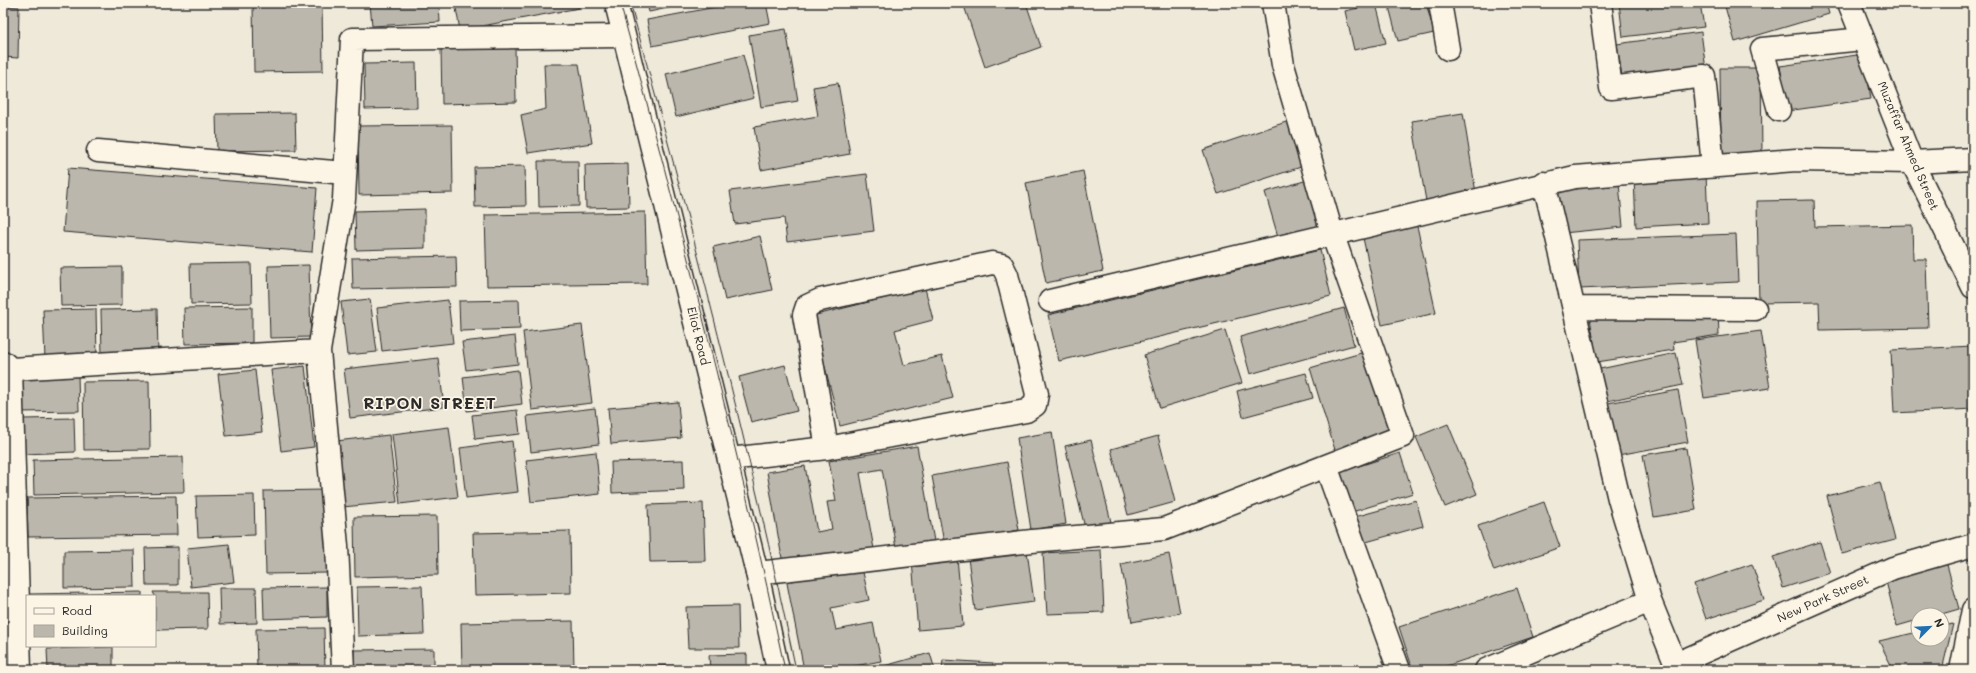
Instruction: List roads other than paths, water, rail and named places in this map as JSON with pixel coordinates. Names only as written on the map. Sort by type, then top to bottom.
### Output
[{"type":"street","name":"Eliot Road","points":[[616,3],[757,573],[778,670]]},
{"type":"street","points":[[757,573],[1032,541],[1164,529],[1403,436],[1332,233],[1284,65],[1273,3]]},
{"type":"street","points":[[1440,3],[1448,50]]},
{"type":"street","points":[[1600,3],[1611,88],[1704,76],[1713,166]]},
{"type":"street","name":"Muzaffar Ahmed Street","points":[[1849,3],[1912,162],[1973,287]]},
{"type":"street","points":[[343,670],[337,546],[320,351],[344,199],[352,39],[623,36]]},
{"type":"street","points":[[1779,110],[1762,49],[1863,39]]},
{"type":"street","points":[[98,151],[345,173]]},
{"type":"street","points":[[1050,301],[1332,233],[1575,177],[1796,160],[1912,162],[1973,159]]},
{"type":"street","points":[[1544,183],[1619,499],[1650,601],[1677,667]]},
{"type":"street","points":[[729,459],[827,448],[1026,411],[1035,405],[1037,394],[1007,275],[1002,265],[992,263],[820,300],[807,306],[804,315],[827,448]]},
{"type":"street","points":[[1574,308],[1755,308]]},
{"type":"street","points":[[20,670],[7,365],[320,351]]},
{"type":"street","points":[[1326,466],[1399,670]]},
{"type":"street","name":"New Park Street","points":[[1677,667],[1893,568],[1973,545]]},
{"type":"street","points":[[1486,670],[1650,601]]},
{"type":"street","points":[[1960,670],[1973,610]]},
{"type":"tram line","points":[[620,3],[728,419],[785,670]]},
{"type":"tram line","points":[[630,3],[675,169],[739,419],[796,670]]},
{"type":"district","name":"RIPON STREET","points":[[430,403]]}]
